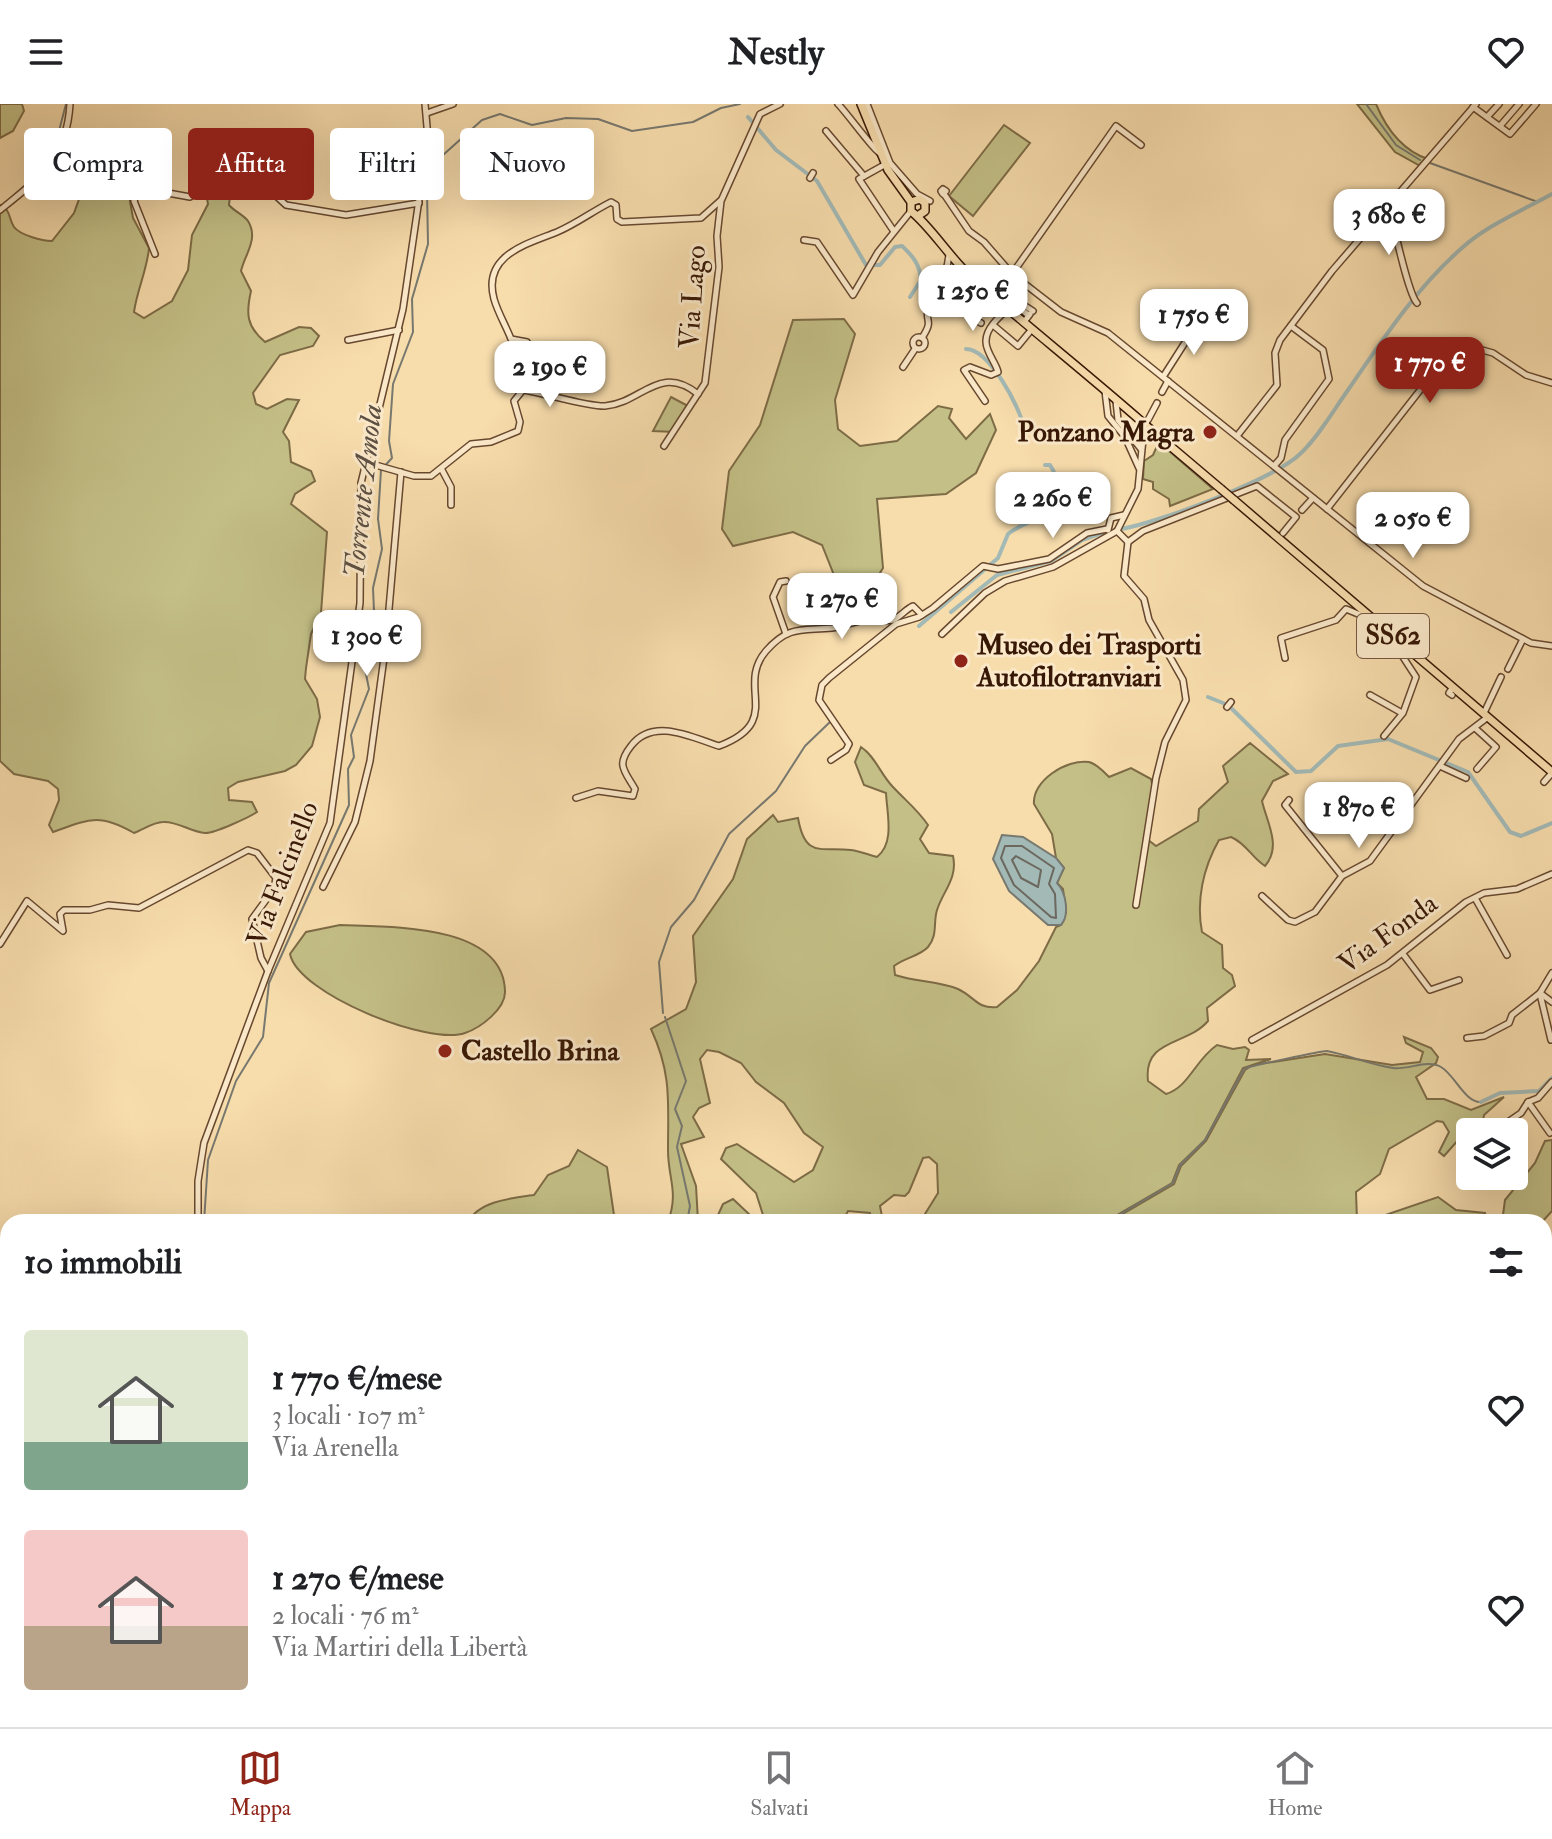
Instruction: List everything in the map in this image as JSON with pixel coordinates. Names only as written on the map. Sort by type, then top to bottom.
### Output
[{"type":"main road","points":[[864,104],[884,160],[897,186],[911,202],[911,211]]},
{"type":"main road","points":[[911,202],[920,199],[928,202],[925,211],[919,215]]},
{"type":"main road","name":"SS62","points":[[911,211],[919,215],[949,255],[989,292],[1020,307],[1032,329],[1365,612],[1450,692],[1486,715],[1552,772]]},
{"type":"street","points":[[0,210],[50,168],[64,137],[70,104]]},
{"type":"street","name":"Via Falcinello","points":[[198,1214],[198,1181],[204,1143],[268,971],[330,823],[360,603],[358,538],[367,463],[399,330],[429,127],[425,104]]},
{"type":"street","points":[[427,113],[453,104]]},
{"type":"street","name":"Via Lago","points":[[664,446],[705,383],[719,267],[717,236],[721,201],[764,110],[780,104]]},
{"type":"street","points":[[838,104],[864,132],[873,151],[884,160],[859,179],[893,230]]},
{"type":"street","points":[[864,104],[890,163],[928,202],[942,194],[969,231],[984,242],[1012,274],[1061,312],[1108,333],[1423,586],[1523,639],[1552,646]]},
{"type":"street","points":[[1487,117],[1499,104]]},
{"type":"street","points":[[1500,126],[1519,104]]},
{"type":"street","points":[[1237,436],[1274,391],[1279,376],[1276,346],[1332,271],[1474,105],[1510,134],[1536,104]]},
{"type":"street","points":[[1012,274],[1116,126],[1141,145]]},
{"type":"street","points":[[826,131],[864,176]]},
{"type":"street","points":[[155,254],[134,201],[137,193],[146,189],[190,197],[201,186],[212,161],[224,154],[268,165],[274,194],[286,205],[346,215],[419,203]]},
{"type":"street","name":"Via Lago","points":[[532,353],[527,342],[511,339],[494,298],[498,265],[505,254],[532,239],[560,231],[611,202],[616,205],[617,219],[622,222],[701,218],[721,201]]},
{"type":"street","points":[[1389,206],[1415,301]]},
{"type":"street","points":[[804,240],[817,242],[853,295],[893,230],[911,211]]},
{"type":"street","points":[[903,367],[915,349],[923,347],[922,338],[930,325],[927,308],[943,283],[949,255]]},
{"type":"street","points":[[951,298],[969,274]]},
{"type":"street","points":[[981,323],[974,319],[989,292]]},
{"type":"street","points":[[970,303],[978,311]]},
{"type":"street","points":[[985,401],[964,370],[970,367],[996,374],[986,342],[993,325],[1020,307]]},
{"type":"street","points":[[968,320],[978,311]]},
{"type":"street","points":[[1162,392],[1165,379],[1200,319]]},
{"type":"street","points":[[993,325],[1018,346],[1032,329]]},
{"type":"street","points":[[1277,469],[1285,440],[1329,379],[1323,350],[1291,326]]},
{"type":"street","points":[[348,340],[399,330]]},
{"type":"street","points":[[1327,509],[1457,343],[1493,353],[1526,375],[1552,383]]},
{"type":"street","name":"Via Lago","points":[[442,470],[471,444],[491,442],[518,431],[520,422],[514,401],[523,390],[603,406],[660,382],[682,383],[698,394]]},
{"type":"street","points":[[1105,391],[1106,409],[1140,469]]},
{"type":"street","points":[[1106,409],[1116,400]]},
{"type":"street","points":[[1116,400],[1117,413],[1125,430],[1141,449]]},
{"type":"street","points":[[1125,430],[1137,435],[1157,403]]},
{"type":"street","points":[[1117,413],[1126,408]]},
{"type":"street","points":[[942,634],[985,593],[1005,581],[1053,567],[1111,531],[1136,494],[1145,426]]},
{"type":"street","points":[[1131,450],[1141,449]]},
{"type":"street","points":[[367,463],[425,477],[442,470],[451,487],[451,505]]},
{"type":"street","name":"Via Falcinello","points":[[323,887],[355,822],[372,749],[399,472]]},
{"type":"street","points":[[1136,905],[1156,778],[1165,742],[1186,700],[1183,680],[1149,620],[1144,599],[1124,576],[1128,542],[1143,531],[1257,486],[1296,517],[1283,533]]},
{"type":"street","points":[[1302,510],[1313,498]]},
{"type":"street","points":[[1111,531],[1111,518],[1124,515]]},
{"type":"street","points":[[831,760],[846,750],[849,744],[819,700],[822,685],[896,624],[922,615],[990,567],[1049,559],[1087,533],[1111,531],[1128,542]]},
{"type":"street","points":[[786,581],[778,585],[773,597],[786,634]]},
{"type":"street","points":[[576,798],[598,791],[633,796],[635,789],[621,768],[621,761],[644,733],[658,730],[719,746],[745,732],[758,710],[756,673],[760,660],[786,634],[798,628],[835,628],[870,619],[891,620],[913,606],[922,615]]},
{"type":"street","points":[[1285,658],[1281,638],[1336,620],[1346,609],[1363,616],[1365,612]]},
{"type":"street","points":[[1508,669],[1523,639]]},
{"type":"street","points":[[1384,736],[1402,713],[1416,677],[1403,657],[1400,643]]},
{"type":"street","points":[[1262,896],[1288,920],[1295,922],[1315,912],[1342,876],[1370,861],[1459,739],[1475,728],[1486,715],[1501,677]]},
{"type":"street","points":[[1370,695],[1402,713]]},
{"type":"street","points":[[1475,728],[1496,747],[1477,769]]},
{"type":"street","points":[[1442,763],[1466,778]]},
{"type":"street","points":[[1544,782],[1552,772]]},
{"type":"street","points":[[1289,800],[1285,805],[1342,876]]},
{"type":"street","points":[[0,944],[27,901],[63,931],[60,914],[64,910],[90,910],[108,905],[139,908],[248,850],[257,853],[276,878],[274,889],[252,919],[254,936],[268,971]]},
{"type":"street","name":"Via Fonda","points":[[1252,1040],[1339,994],[1403,954],[1475,898],[1517,889],[1552,874]]},
{"type":"street","points":[[1475,898],[1507,955]]},
{"type":"street","points":[[1403,954],[1430,990],[1459,980]]},
{"type":"street","points":[[1467,1038],[1484,1036],[1509,1023],[1512,1015],[1540,994],[1552,973]]},
{"type":"street","points":[[1540,994],[1552,1002]]},
{"type":"street","points":[[1540,994],[1551,1040]]},
{"type":"street","points":[[1514,1118],[1552,1082]]},
{"type":"street","points":[[1528,1102],[1550,1133]]},
{"type":"shaded area","points":[[0,104],[22,104],[24,111],[13,131],[0,138]]},
{"type":"shaded area","points":[[1357,104],[1376,104],[1402,144],[1428,159],[1422,167],[1395,152]]},
{"type":"shaded area","points":[[1004,125],[1030,143],[973,216],[949,196]]},
{"type":"shaded area","points":[[79,200],[130,200],[133,218],[149,248],[134,312],[144,318],[172,301],[188,270],[192,235],[207,200],[230,200],[229,205],[246,219],[251,228],[252,240],[241,271],[251,291],[248,313],[254,330],[265,342],[299,327],[311,328],[319,336],[313,346],[280,355],[253,393],[256,404],[267,409],[287,399],[299,400],[283,432],[289,441],[291,462],[311,471],[315,481],[295,494],[291,504],[327,532],[321,613],[311,634],[305,679],[317,699],[320,717],[312,746],[296,765],[285,771],[238,782],[228,788],[229,800],[252,802],[257,812],[231,825],[205,833],[163,822],[134,833],[112,823],[94,820],[53,832],[49,825],[59,800],[58,789],[48,781],[14,774],[0,761],[0,205],[8,212],[17,230],[52,241],[74,213]]},
{"type":"shaded area","points":[[844,319],[855,334],[835,400],[838,429],[860,446],[897,441],[938,406],[952,409],[949,418],[966,439],[990,414],[996,430],[976,473],[946,494],[877,499],[883,568],[867,594],[840,590],[822,545],[793,532],[733,546],[722,529],[729,471],[760,425],[793,320]]},
{"type":"shaded area","points":[[671,397],[688,406],[675,432],[653,431]]},
{"type":"shaded area","points":[[1158,444],[1213,489],[1170,506],[1169,499],[1153,489],[1153,482],[1143,479],[1144,461],[1153,455]]},
{"type":"shaded area","points":[[1250,743],[1288,774],[1273,781],[1262,801],[1272,834],[1272,850],[1265,866],[1231,837],[1219,840],[1205,873],[1200,920],[1202,932],[1222,945],[1223,968],[1232,975],[1235,986],[1207,1008],[1208,1021],[1199,1029],[1168,1044],[1152,1057],[1148,1081],[1166,1094],[1174,1090],[1217,1045],[1233,1049],[1245,1047],[1249,1050],[1246,1060],[1271,1059],[1243,1068],[1205,1140],[1179,1165],[1172,1183],[1119,1214],[925,1214],[938,1193],[937,1164],[929,1157],[923,1158],[909,1192],[905,1196],[894,1195],[880,1206],[882,1214],[848,1211],[846,1214],[763,1214],[756,1193],[721,1159],[726,1148],[737,1144],[794,1182],[813,1170],[823,1147],[804,1133],[784,1103],[756,1082],[741,1063],[719,1052],[707,1050],[700,1059],[710,1103],[699,1108],[693,1117],[704,1137],[681,1144],[696,1186],[698,1214],[670,1214],[673,1193],[668,1160],[666,1075],[651,1029],[686,1009],[696,982],[693,936],[733,879],[747,839],[773,815],[778,822],[798,818],[805,839],[816,848],[851,850],[877,857],[883,851],[888,836],[886,793],[864,785],[855,762],[861,747],[866,751],[928,825],[920,839],[929,853],[953,856],[953,871],[937,910],[931,942],[921,953],[894,966],[895,975],[951,986],[980,1004],[997,1007],[1017,990],[1039,961],[1066,912],[1063,889],[1057,883],[1064,868],[1056,858],[1052,834],[1034,804],[1035,795],[1044,780],[1061,768],[1080,762],[1095,764],[1109,777],[1131,768],[1151,779],[1146,831],[1147,839],[1156,846],[1198,821],[1199,809],[1228,782],[1223,766]]},
{"type":"shaded area","points":[[340,925],[413,929],[465,941],[485,952],[499,969],[504,998],[491,1017],[478,1027],[465,1033],[447,1035],[424,1032],[367,1013],[316,985],[298,969],[290,954],[306,932]]},
{"type":"shaded area","points":[[1404,1037],[1431,1048],[1438,1057],[1436,1063],[1416,1077],[1427,1099],[1444,1099],[1471,1110],[1504,1097],[1483,1118],[1456,1118],[1456,1142],[1444,1156],[1439,1152],[1449,1132],[1443,1122],[1437,1121],[1389,1149],[1380,1174],[1356,1192],[1357,1214],[1123,1214],[1174,1184],[1181,1166],[1206,1141],[1245,1070],[1253,1065],[1325,1054],[1392,1065],[1420,1062],[1423,1052],[1406,1043]]},
{"type":"shaded area","points":[[1552,1140],[1552,1211],[1549,1214],[1503,1214],[1505,1200],[1513,1190],[1528,1190],[1528,1172],[1545,1141]]},
{"type":"shaded area","points":[[578,1150],[607,1167],[614,1214],[474,1214],[506,1199],[534,1195],[548,1175],[569,1166]]},
{"type":"shaded area","points":[[1438,1197],[1456,1210],[1485,1214],[1388,1214]]},
{"type":"shaded area","points":[[733,1199],[749,1214],[718,1214],[723,1204]]},
{"type":"water","points":[[1002,835],[1023,837],[1056,858],[1064,868],[1057,883],[1066,904],[1061,925],[1048,925],[1009,891],[993,859]]},
{"type":"waterway","points":[[60,128],[66,104]]},
{"type":"waterway","name":"Torrente Amola","points":[[205,1214],[208,1160],[236,1081],[263,1037],[269,983],[349,805],[348,769],[354,757],[351,735],[369,689],[365,669],[375,634],[373,588],[382,549],[378,519],[381,470],[392,458],[389,441],[393,384],[413,332],[412,299],[428,244],[427,191],[433,164],[482,120],[500,114],[532,125],[566,118],[598,119],[632,131],[693,122],[721,108],[740,104]]},
{"type":"waterway","points":[[1366,104],[1396,145],[1420,160]]},
{"type":"waterway","points":[[748,117],[776,150],[817,181],[866,265],[880,265],[895,247],[902,246],[909,253],[917,265],[921,280],[910,297]]},
{"type":"waterway","points":[[1430,163],[1538,202]]},
{"type":"waterway","points":[[5,203],[24,186]]},
{"type":"waterway","points":[[1121,529],[1215,499],[1266,475],[1300,454],[1430,279],[1483,232],[1552,194]]},
{"type":"waterway","points":[[966,349],[984,358],[993,368],[1010,394],[1024,428]]},
{"type":"waterway","points":[[919,626],[998,558],[1008,534],[1040,518],[1051,508],[1055,500],[1055,477],[1050,465],[1045,465]]},
{"type":"waterway","points":[[951,612],[997,575],[1051,561],[1082,540],[1102,533]]},
{"type":"waterway","points":[[1208,697],[1228,705],[1296,772],[1311,771],[1338,746],[1388,739],[1468,772],[1510,832],[1521,836],[1552,823]]},
{"type":"waterway","points":[[663,1013],[659,962],[671,927],[694,900],[729,834],[776,791],[805,746],[831,721]]},
{"type":"waterway","points":[[665,1017],[686,1081],[675,1109],[682,1126],[677,1147],[690,1206],[688,1214]]},
{"type":"waterway","points":[[1121,1214],[1173,1183],[1180,1165],[1205,1140],[1244,1069],[1249,1067],[1327,1051],[1393,1068],[1436,1065],[1446,1071],[1470,1098],[1481,1102]]},
{"type":"waterway","points":[[1481,1102],[1500,1093],[1539,1091],[1552,1078]]},
{"type":"place","name":"Ponzano Magra","points":[[1210,432]]},
{"type":"place","name":"Museo dei Trasporti Autofilotranviari","points":[[961,661]]},
{"type":"place","name":"Castello Brina","points":[[445,1051]]}]
